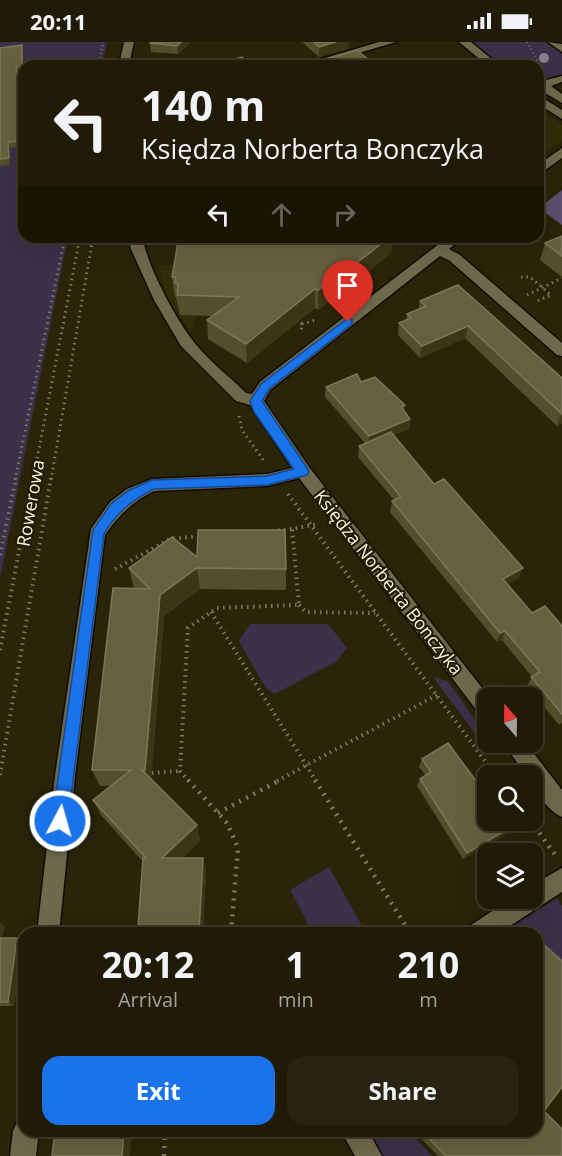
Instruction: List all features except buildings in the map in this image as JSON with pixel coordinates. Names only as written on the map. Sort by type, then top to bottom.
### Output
[{"type":"street","points":[[125,60],[129,42]]},
{"type":"street","points":[[325,60],[391,42]]},
{"type":"street","points":[[464,42],[487,60]]},
{"type":"street","points":[[553,42],[562,49]]},
{"type":"street","points":[[544,85],[562,79]]},
{"type":"street","points":[[544,85],[562,100]]},
{"type":"street","points":[[544,102],[562,116]]},
{"type":"street","points":[[544,166],[562,152]]},
{"type":"street","points":[[136,243],[161,300],[186,342],[241,397],[256,401],[265,386],[449,243]]},
{"type":"street","points":[[440,250],[455,258],[562,351]]},
{"type":"street","name":"Księdza Norberta Bonczyka","points":[[256,401],[259,409],[303,471],[477,696]]},
{"type":"street","points":[[49,927],[65,776],[97,534],[116,507],[132,494],[152,485],[276,478],[303,471]]},
{"type":"street","points":[[521,753],[562,807]]},
{"type":"street","points":[[543,891],[562,879]]},
{"type":"street","points":[[488,927],[515,909]]},
{"type":"street","points":[[23,1156],[25,1137]]},
{"type":"street","points":[[358,1137],[369,1156]]},
{"type":"path","points":[[100,60],[104,42]]},
{"type":"path","points":[[527,42],[534,60]]},
{"type":"path","points":[[0,555],[64,243]]},
{"type":"path","points":[[0,650],[79,243]]},
{"type":"path","name":"Rowerowa","points":[[0,775],[92,243]]},
{"type":"path","points":[[521,277],[530,277],[550,295],[534,303]]},
{"type":"path","points":[[542,288],[562,278]]},
{"type":"path","points":[[293,318],[302,324],[302,332],[295,338]]},
{"type":"path","points":[[237,408],[242,430],[310,526],[488,765]]},
{"type":"path","points":[[270,531],[342,520]]},
{"type":"path","points":[[292,529],[298,605]]},
{"type":"path","points":[[91,583],[170,539],[204,536]]},
{"type":"path","points":[[231,927],[238,848],[228,823],[180,771],[188,628],[217,608],[298,605],[306,612],[375,613]]},
{"type":"path","points":[[211,612],[406,927]]},
{"type":"path","points":[[218,813],[437,695]]},
{"type":"path","points":[[152,773],[180,771]]},
{"type":"path","points":[[538,831],[562,864]]},
{"type":"path","points":[[164,1156],[165,1137]]},
{"type":"shaded area","points":[[0,42],[107,42],[103,60],[18,60],[18,243],[67,243],[0,578]]},
{"type":"shaded area","points":[[470,42],[546,42],[562,53],[562,75],[544,80],[544,60],[494,60]]},
{"type":"shaded area","points":[[544,112],[562,125],[562,140],[544,155]]},
{"type":"shaded area","points":[[562,190],[562,225],[544,212],[544,204]]},
{"type":"shaded area","points":[[157,265],[218,265],[200,299],[191,332],[169,300]]},
{"type":"shaded area","points":[[250,624],[328,624],[347,648],[336,662],[274,694],[265,687],[239,641]]},
{"type":"shaded area","points":[[433,677],[447,681],[452,687],[477,723],[477,736]]},
{"type":"shaded area","points":[[329,867],[363,927],[310,927],[290,890]]},
{"type":"shaded area","points":[[557,898],[562,906],[562,976],[543,960],[543,927],[511,927],[543,909]]},
{"type":"shaded area","points":[[368,1137],[415,1137],[432,1156],[381,1156]]},
{"type":"route","points":[[60,821],[97,534],[105,520],[132,494],[152,485],[267,480],[303,471],[259,409],[256,401],[265,386],[348,322]]}]
